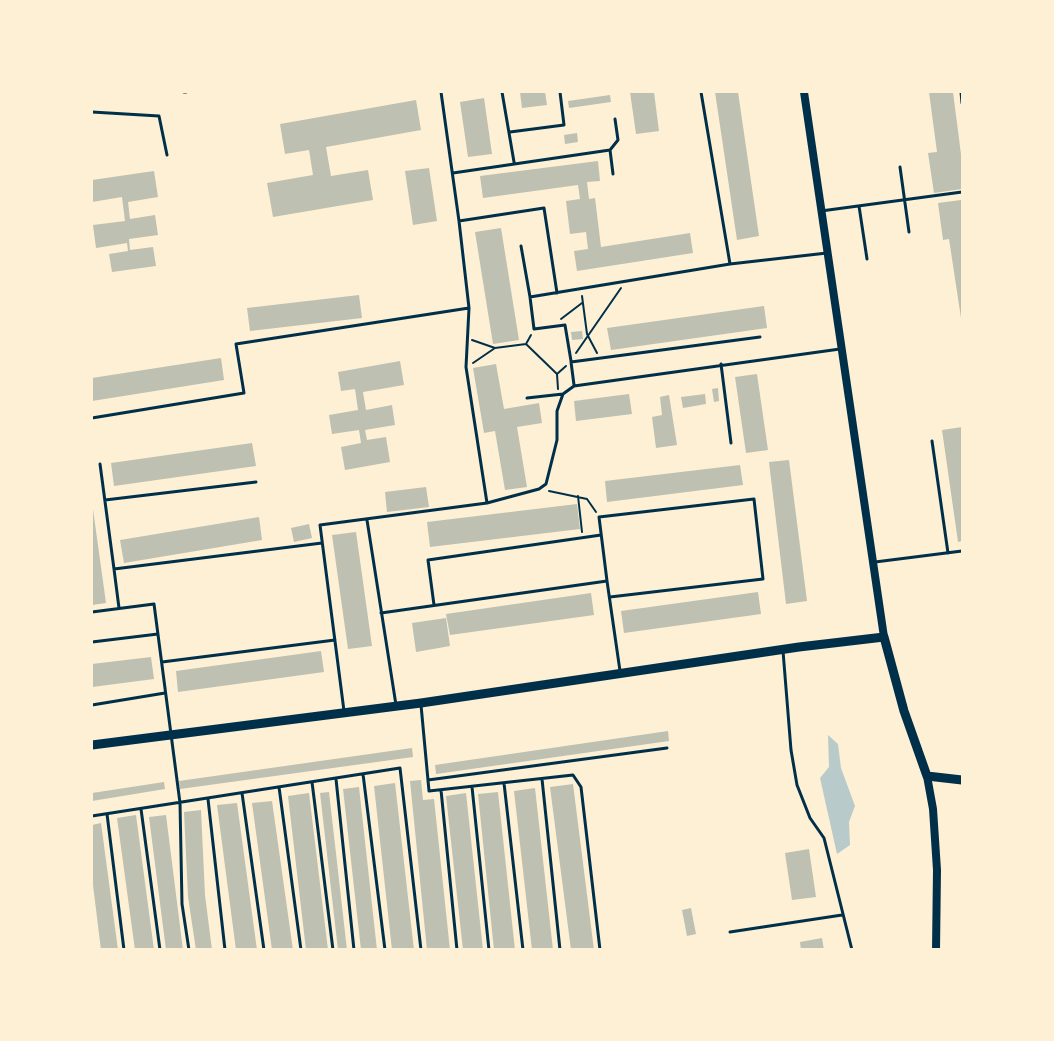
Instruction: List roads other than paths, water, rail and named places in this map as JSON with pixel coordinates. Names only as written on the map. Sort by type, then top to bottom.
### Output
[{"type":"main road","points":[[92,745],[421,703],[783,650],[884,638],[927,776],[963,780]]},
{"type":"street","points":[[804,92],[884,638]]},
{"type":"street","points":[[927,776],[933,809],[937,870],[936,950]]},
{"type":"lane","points":[[441,92],[469,308],[466,367],[487,503]]},
{"type":"lane","points":[[502,92],[514,162]]},
{"type":"lane","points":[[510,132],[564,125],[560,92]]},
{"type":"lane","points":[[701,92],[729,264]]},
{"type":"lane","points":[[961,92],[963,102]]},
{"type":"lane","points":[[92,112],[159,116],[167,155]]},
{"type":"lane","points":[[453,173],[514,162],[610,150],[618,140],[615,119]]},
{"type":"lane","points":[[610,150],[614,174]]},
{"type":"lane","points":[[900,167],[909,232]]},
{"type":"lane","points":[[821,211],[963,192]]},
{"type":"lane","points":[[859,206],[867,259]]},
{"type":"lane","points":[[459,221],[544,208],[557,293]]},
{"type":"lane","points":[[521,246],[534,329],[565,325],[574,386]]},
{"type":"lane","points":[[530,297],[729,264],[827,253]]},
{"type":"lane","points":[[92,418],[244,393],[236,344],[469,308]]},
{"type":"lane","points":[[571,362],[760,337]]},
{"type":"lane","points":[[527,398],[561,394],[574,386],[840,349]]},
{"type":"lane","points":[[721,364],[730,443]]},
{"type":"lane","points":[[344,713],[320,525],[487,503],[539,489],[546,484],[557,440],[557,411],[561,394]]},
{"type":"lane","points":[[932,441],[948,553]]},
{"type":"lane","points":[[100,464],[119,608]]},
{"type":"lane","points":[[105,500],[256,482]]},
{"type":"lane","points":[[610,597],[763,579],[754,499],[599,517],[607,580],[621,674]]},
{"type":"lane","points":[[367,520],[397,706]]},
{"type":"lane","points":[[434,606],[428,560],[601,535]]},
{"type":"lane","points":[[114,569],[322,543]]},
{"type":"lane","points":[[872,563],[963,551]]},
{"type":"lane","points":[[381,613],[607,580]]},
{"type":"lane","points":[[92,612],[154,604],[180,803],[182,904],[189,950]]},
{"type":"lane","points":[[92,642],[158,634]]},
{"type":"lane","points":[[162,662],[335,640]]},
{"type":"lane","points":[[783,650],[791,750],[797,785],[810,818],[824,838],[852,950]]},
{"type":"lane","points":[[92,705],[165,693]]},
{"type":"lane","points":[[421,703],[429,791],[573,775],[581,787],[600,950]]},
{"type":"lane","points":[[428,780],[667,748]]},
{"type":"lane","points":[[92,816],[400,768],[421,950]]},
{"type":"lane","points":[[363,774],[385,950]]},
{"type":"lane","points":[[336,779],[354,950]]},
{"type":"lane","points":[[542,779],[560,950]]},
{"type":"lane","points":[[312,782],[333,950]]},
{"type":"lane","points":[[504,783],[523,950]]},
{"type":"lane","points":[[472,787],[489,950]]},
{"type":"lane","points":[[279,788],[300,950]]},
{"type":"lane","points":[[441,790],[457,950]]},
{"type":"lane","points":[[242,793],[264,950]]},
{"type":"lane","points":[[208,799],[225,950]]},
{"type":"lane","points":[[141,809],[160,950]]},
{"type":"lane","points":[[107,814],[124,950]]},
{"type":"lane","points":[[729,932],[842,915]]}]
